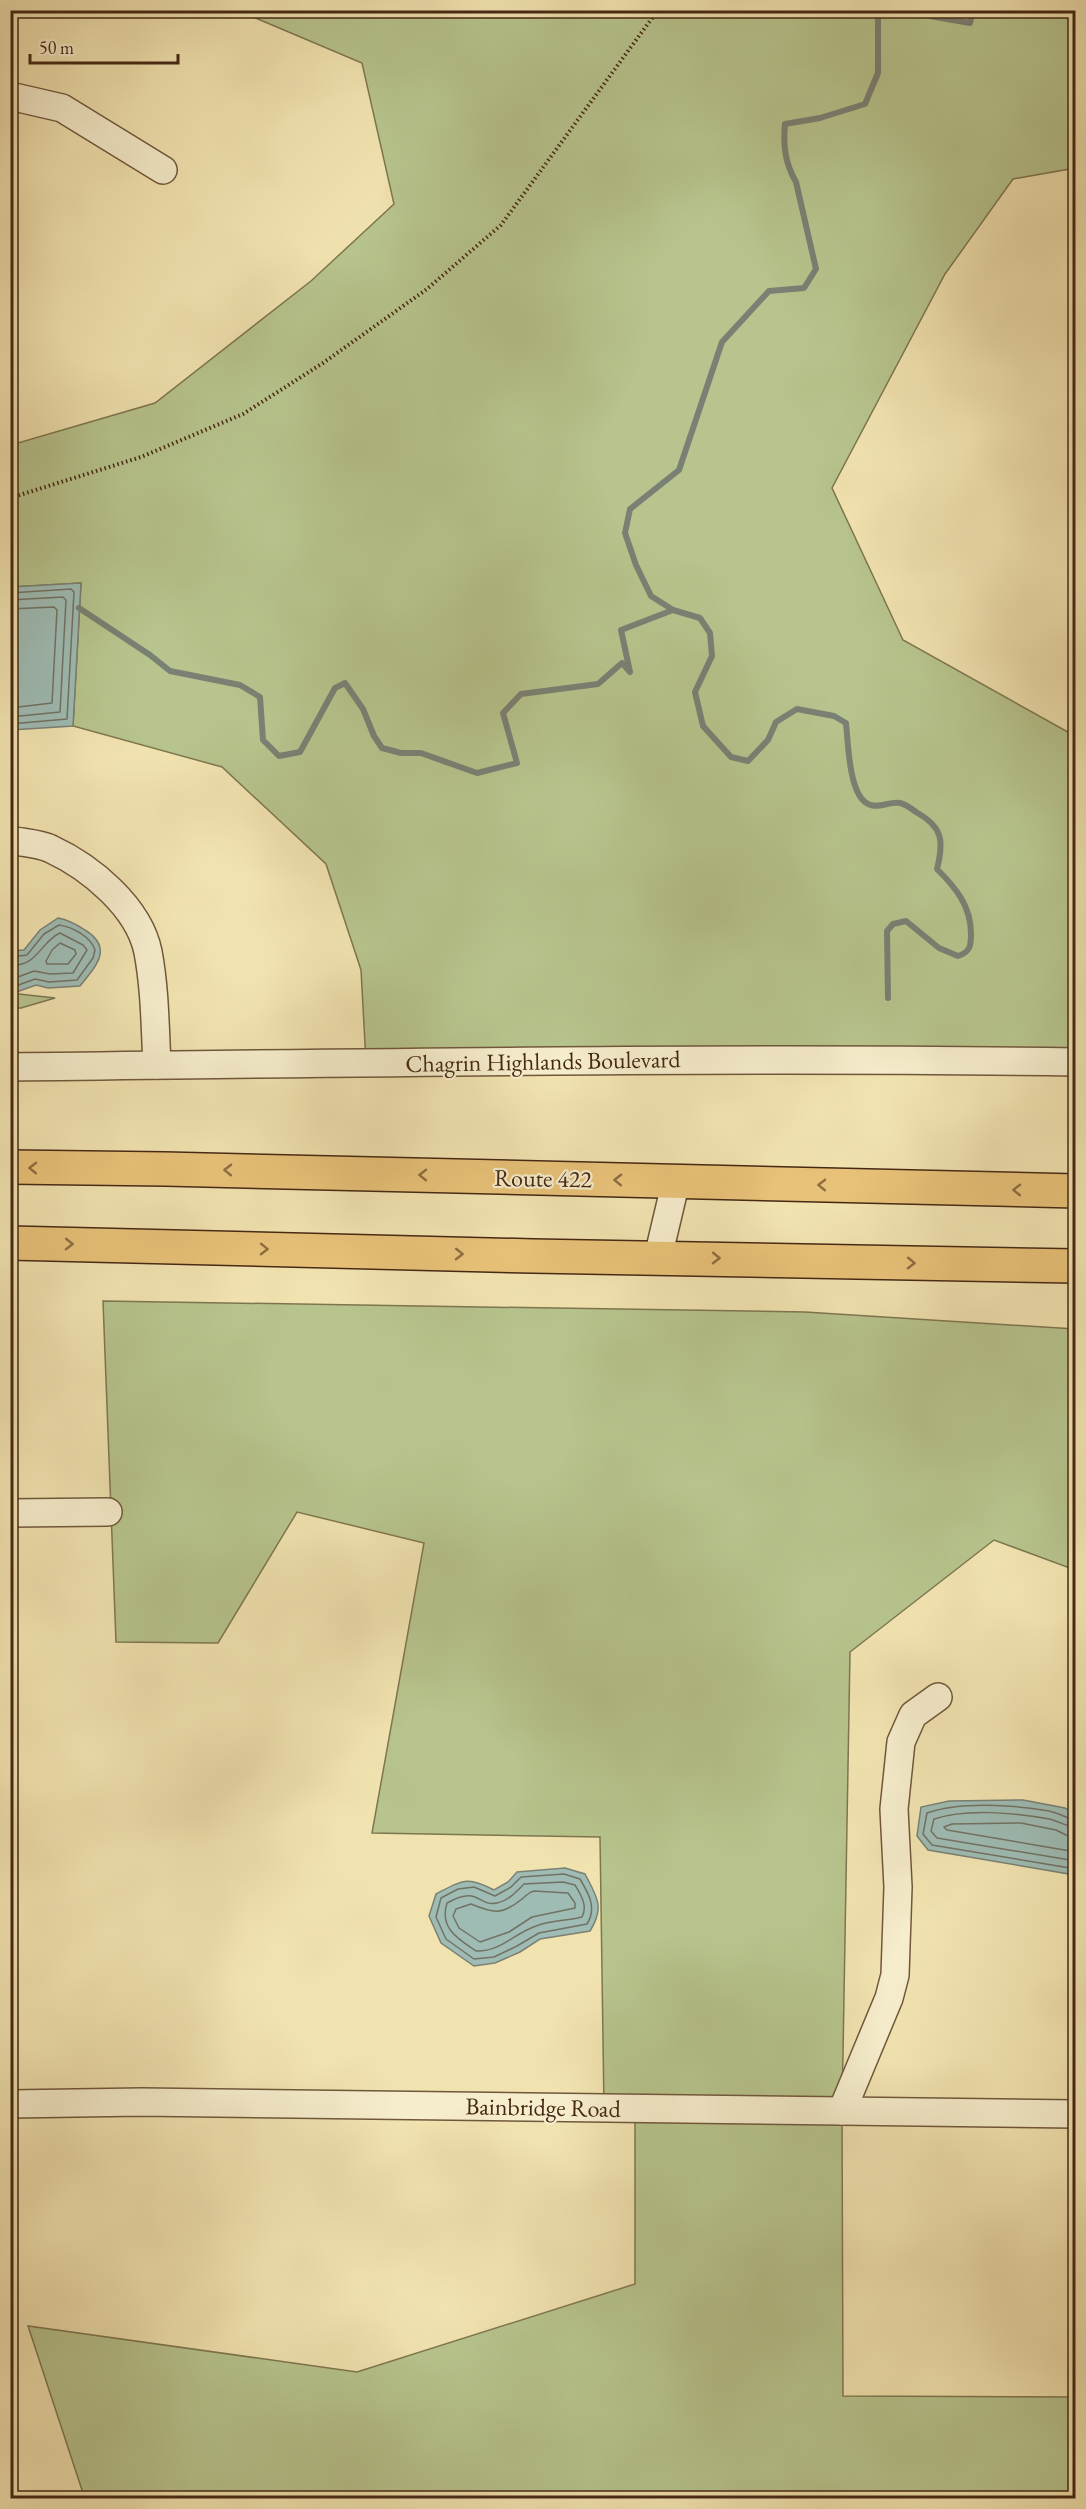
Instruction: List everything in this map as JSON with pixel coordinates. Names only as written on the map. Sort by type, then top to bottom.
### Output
[{"type":"highway","name":"Route 422","points":[[10,1167],[1076,1191]]},
{"type":"highway","points":[[10,1243],[1076,1266]]},
{"type":"street","points":[[10,96],[62,108],[163,170]]},
{"type":"street","points":[[10,840],[49,848],[92,872],[129,911],[147,949],[154,997],[156,1065]]},
{"type":"street","name":"Chagrin Highlands Boulevard","points":[[10,1067],[598,1059],[1076,1062]]},
{"type":"street","points":[[658,1257],[676,1181]]},
{"type":"street","points":[[10,1513],[108,1512]]},
{"type":"street","points":[[842,2111],[890,1998],[895,1975],[898,1887],[894,1809],[901,1742],[913,1715],[938,1696]]},
{"type":"street","name":"Bainbridge Road","points":[[10,2104],[142,2102],[1076,2114]]},
{"type":"path","points":[[10,498],[141,457],[243,414],[323,363],[427,290],[501,225],[658,10]]},
{"type":"green space","points":[[239,11],[1075,11],[1075,168],[1013,179],[945,274],[832,488],[903,640],[1075,736],[1075,1062],[366,1062],[361,970],[326,864],[222,767],[73,726],[81,583],[11,587],[11,445],[155,403],[311,281],[394,204],[362,63]]},
{"type":"green space","points":[[10,993],[55,998],[21,1008],[11,1008]]},
{"type":"green space","points":[[103,1301],[805,1312],[1075,1329],[1075,1570],[994,1540],[850,1652],[842,2111],[843,2396],[1075,2397],[1075,2498],[81,2498],[82,2490],[28,2326],[357,2372],[635,2284],[635,2109],[604,2108],[600,1837],[372,1833],[424,1543],[297,1512],[218,1643],[116,1642]]},
{"type":"water","points":[[81,583],[73,726],[11,730],[11,587]]},
{"type":"water","points":[[58,918],[85,930],[99,944],[99,957],[92,971],[80,986],[48,988],[36,985],[11,994],[11,951],[24,950],[40,930]]},
{"type":"water","points":[[1023,1800],[1065,1808],[1075,1815],[1075,1875],[928,1850],[917,1836],[921,1807],[949,1801]]},
{"type":"water","points":[[565,1868],[585,1874],[596,1896],[597,1915],[590,1931],[540,1939],[520,1952],[495,1963],[474,1966],[441,1943],[429,1916],[436,1894],[459,1883],[471,1881],[494,1890],[508,1882],[517,1872]]},
{"type":"waterway","points":[[882,10],[878,14],[878,73],[865,104],[820,118],[785,124],[786,154],[789,168],[796,182],[816,269],[804,288],[769,291],[722,342],[679,470],[630,509],[625,533],[636,565],[651,596],[673,610],[700,618],[710,633],[712,656],[695,692],[703,726],[731,757],[748,761],[768,740],[776,722],[797,709],[834,716],[846,723],[852,777],[865,802],[873,806],[902,804],[932,823],[936,829],[941,843],[937,869],[950,883],[965,906],[970,924],[970,945],[965,953],[958,956],[939,948],[906,921],[893,924],[887,931],[888,998]]},
{"type":"waterway","points":[[917,10],[930,16],[970,23],[973,10]]},
{"type":"waterway","points":[[79,608],[170,671],[240,685],[260,697],[263,740],[279,756],[300,752],[335,688],[345,683],[363,709],[374,736],[382,748],[401,753],[421,753],[477,773],[517,763],[503,713],[521,694],[598,684],[622,663],[630,672],[621,630],[673,610]]}]
